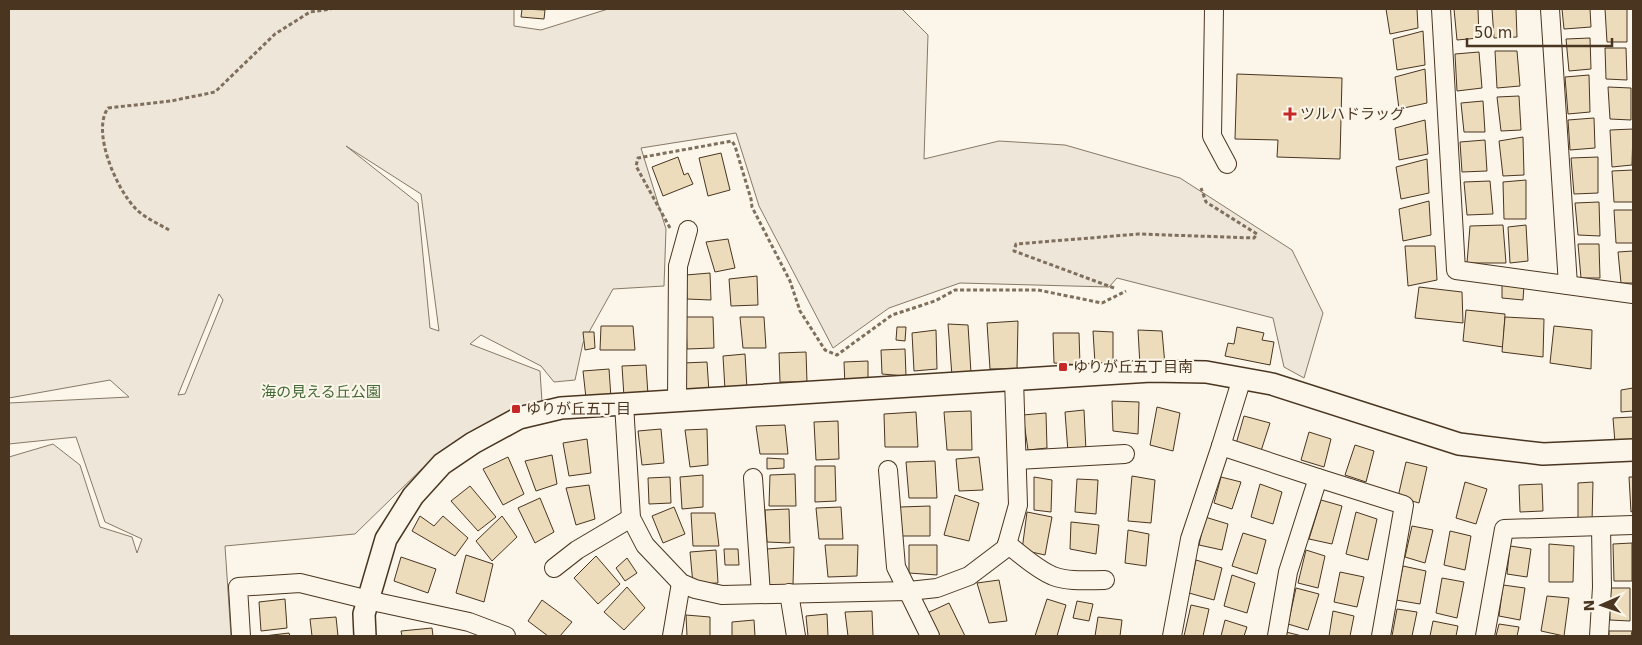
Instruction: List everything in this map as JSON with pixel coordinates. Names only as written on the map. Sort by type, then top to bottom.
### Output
[{"type":"street","points":[[1214,9],[1212,136],[1227,164]]},
{"type":"street","points":[[1441,9],[1456,270],[1633,294]]},
{"type":"street","points":[[1550,9],[1568,285]]},
{"type":"street","points":[[677,400],[678,266],[688,230]]},
{"type":"street","points":[[365,636],[364,614],[386,539],[414,496],[442,464],[474,442],[519,418],[561,408],[1151,371],[1206,372],[1272,384],[1459,444],[1543,454],[1633,450]]},
{"type":"street","points":[[1172,636],[1190,539],[1222,446],[1242,378]]},
{"type":"street","points":[[624,404],[631,518],[645,545],[681,583],[695,589],[722,595],[909,591],[937,588],[969,576],[1006,548],[1018,505],[1014,379]]},
{"type":"street","points":[[1222,446],[1404,505],[1381,636]]},
{"type":"street","points":[[1017,460],[1125,454]]},
{"type":"street","points":[[888,470],[896,567],[930,636]]},
{"type":"street","points":[[753,478],[761,594]]},
{"type":"street","points":[[1277,636],[1288,572],[1318,478]]},
{"type":"street","points":[[554,568],[576,550],[631,518]]},
{"type":"street","points":[[1484,636],[1504,529],[1633,525]]},
{"type":"street","points":[[1599,636],[1602,586],[1601,527]]},
{"type":"street","points":[[1007,544],[1037,567],[1054,576],[1074,580],[1105,580]]},
{"type":"street","points":[[241,636],[238,587],[300,583],[469,622],[506,636]]},
{"type":"street","points":[[672,636],[681,583]]},
{"type":"street","points":[[789,593],[796,636]]},
{"type":"path","points":[[169,230],[137,210],[123,191],[113,172],[102,131],[103,115],[108,108],[215,92],[276,34],[310,12],[331,9]]},
{"type":"path","points":[[680,259],[668,223],[636,166],[638,158],[732,142],[735,146],[752,207],[790,281],[800,311],[825,350],[837,355],[892,315],[935,301],[955,290],[1038,290],[1102,302],[1126,291]]},
{"type":"path","points":[[1114,288],[1014,251],[1016,244],[1139,234],[1254,238],[1257,234],[1206,202],[1201,188]]},
{"type":"green space","name":"海の見える丘公園","points":[[9,9],[514,9],[514,26],[541,30],[608,9],[902,9],[928,35],[924,159],[999,141],[1065,145],[1180,178],[1292,250],[1323,313],[1304,378],[1284,367],[1273,318],[1117,278],[1109,287],[960,283],[889,308],[833,348],[759,206],[736,133],[641,148],[666,229],[664,286],[613,289],[583,343],[575,380],[554,382],[541,366],[481,335],[470,344],[540,371],[542,402],[432,459],[355,534],[225,546],[231,636],[9,636],[9,457],[53,444],[80,465],[100,527],[132,537],[137,553],[142,539],[105,522],[76,437],[9,444],[9,403],[129,397],[110,380],[9,398]],"holes":[[[346,146],[421,194],[439,331],[430,328],[418,203]],[[219,294],[223,300],[185,394],[178,395]]]},
{"type":"building","points":[[522,9],[545,10],[544,19],[521,17]]},
{"type":"building","points":[[1386,9],[1417,9],[1418,28],[1390,34]]},
{"type":"building","points":[[1454,9],[1478,9],[1479,38],[1457,40]]},
{"type":"building","points":[[1492,9],[1516,9],[1517,37],[1494,38]]},
{"type":"building","points":[[1562,9],[1590,9],[1591,27],[1564,29]]},
{"type":"building","points":[[1605,9],[1627,9],[1627,42],[1607,42]]},
{"type":"building","points":[[1423,31],[1425,65],[1397,70],[1393,39]]},
{"type":"building","points":[[1590,38],[1591,69],[1569,71],[1566,39]]},
{"type":"building","points":[[1605,48],[1626,48],[1627,80],[1606,79]]},
{"type":"building","points":[[1495,51],[1517,51],[1520,86],[1497,88]]},
{"type":"building","points":[[1479,52],[1482,88],[1457,91],[1455,54]]},
{"type":"building","points":[[1425,69],[1427,103],[1399,109],[1395,77]]},
{"type":"building","points":[[1237,74],[1342,78],[1340,159],[1277,157],[1278,140],[1235,139]]},
{"type":"building","points":[[1589,75],[1590,112],[1568,114],[1565,77]]},
{"type":"building","points":[[1608,87],[1631,88],[1631,120],[1610,119]]},
{"type":"building","points":[[1519,96],[1521,130],[1501,131],[1497,97]]},
{"type":"building","points":[[1483,101],[1485,132],[1464,132],[1461,103]]},
{"type":"building","points":[[1594,118],[1595,148],[1570,150],[1568,120]]},
{"type":"building","points":[[1425,120],[1428,154],[1399,160],[1395,128]]},
{"type":"building","points":[[1633,129],[1632,165],[1612,167],[1610,130]]},
{"type":"building","points":[[1523,137],[1524,175],[1503,176],[1499,141]]},
{"type":"building","points":[[1485,140],[1487,171],[1462,172],[1460,142]]},
{"type":"building","points":[[721,153],[730,190],[708,196],[699,158]]},
{"type":"building","points":[[678,157],[684,175],[688,173],[693,184],[663,196],[652,167]]},
{"type":"building","points":[[1598,157],[1598,193],[1574,194],[1571,158]]},
{"type":"building","points":[[1427,159],[1429,193],[1401,199],[1396,167]]},
{"type":"building","points":[[1633,170],[1633,202],[1614,202],[1612,171]]},
{"type":"building","points":[[1526,180],[1526,219],[1504,219],[1503,182]]},
{"type":"building","points":[[1490,181],[1493,214],[1467,215],[1464,182]]},
{"type":"building","points":[[1429,201],[1431,235],[1403,241],[1399,209]]},
{"type":"building","points":[[1599,202],[1600,236],[1578,235],[1575,203]]},
{"type":"building","points":[[1614,210],[1633,210],[1633,243],[1616,243]]},
{"type":"building","points":[[1503,225],[1506,263],[1467,263],[1470,226]]},
{"type":"building","points":[[1526,225],[1528,261],[1510,263],[1508,227]]},
{"type":"building","points":[[728,239],[735,268],[715,272],[706,242]]},
{"type":"building","points":[[1578,244],[1599,244],[1600,278],[1581,278]]},
{"type":"building","points":[[1405,246],[1435,246],[1437,280],[1408,286]]},
{"type":"building","points":[[1633,251],[1633,283],[1621,283],[1618,252]]},
{"type":"building","points":[[710,273],[711,300],[687,299],[686,275]]},
{"type":"building","points":[[757,276],[758,305],[731,306],[729,279]]},
{"type":"building","points":[[1502,282],[1524,285],[1523,300],[1502,298]]},
{"type":"building","points":[[1419,287],[1462,292],[1463,323],[1415,318]]},
{"type":"building","points":[[1466,310],[1505,314],[1503,347],[1463,341]]},
{"type":"building","points":[[686,317],[713,317],[714,348],[687,349]]},
{"type":"building","points":[[740,317],[764,317],[766,348],[743,348]]},
{"type":"building","points":[[1505,317],[1544,319],[1543,357],[1502,352]]},
{"type":"building","points":[[1018,321],[1017,369],[990,369],[987,323]]},
{"type":"building","points":[[948,324],[968,325],[971,373],[952,376]]},
{"type":"building","points":[[601,326],[633,326],[635,350],[600,350]]},
{"type":"building","points":[[1554,326],[1592,330],[1591,369],[1550,363]]},
{"type":"building","points":[[897,327],[906,327],[905,341],[896,340]]},
{"type":"building","points":[[1237,327],[1264,333],[1262,340],[1274,342],[1270,365],[1225,356],[1228,343],[1234,344]]},
{"type":"building","points":[[936,330],[937,369],[914,371],[912,333]]},
{"type":"building","points":[[1138,330],[1162,331],[1165,365],[1140,366]]},
{"type":"building","points":[[1093,331],[1113,332],[1113,363],[1095,364]]},
{"type":"building","points":[[583,332],[594,332],[595,348],[585,350]]},
{"type":"building","points":[[1053,333],[1079,333],[1080,365],[1054,363]]},
{"type":"building","points":[[905,349],[906,376],[882,374],[881,350]]},
{"type":"building","points":[[806,352],[807,382],[780,382],[779,353]]},
{"type":"building","points":[[745,354],[747,389],[725,390],[723,356]]},
{"type":"building","points":[[868,361],[868,384],[845,386],[844,362]]},
{"type":"building","points":[[707,362],[709,392],[683,394],[683,363]]},
{"type":"building","points":[[646,365],[648,395],[624,397],[622,366]]},
{"type":"building","points":[[609,369],[611,398],[586,398],[583,371]]},
{"type":"building","points":[[1633,388],[1633,411],[1621,412],[1621,390]]},
{"type":"building","points":[[1112,401],[1139,402],[1138,434],[1113,431]]},
{"type":"building","points":[[1157,407],[1180,413],[1173,451],[1150,445]]},
{"type":"building","points":[[1084,410],[1086,451],[1068,452],[1065,412]]},
{"type":"building","points":[[971,411],[972,450],[947,450],[944,412]]},
{"type":"building","points":[[916,412],[918,447],[885,447],[884,414]]},
{"type":"building","points":[[1046,413],[1047,448],[1028,450],[1023,415]]},
{"type":"building","points":[[1244,416],[1270,423],[1261,451],[1236,444]]},
{"type":"building","points":[[1633,417],[1633,442],[1615,443],[1613,418]]},
{"type":"building","points":[[838,421],[839,459],[816,460],[814,422]]},
{"type":"building","points":[[785,425],[788,454],[760,454],[756,426]]},
{"type":"building","points":[[661,429],[664,463],[642,465],[638,431]]},
{"type":"building","points":[[707,429],[708,465],[690,467],[685,430]]},
{"type":"building","points":[[1309,432],[1331,439],[1324,467],[1301,460]]},
{"type":"building","points":[[587,439],[591,473],[569,476],[563,443]]},
{"type":"building","points":[[1355,445],[1374,451],[1366,482],[1345,475]]},
{"type":"building","points":[[552,455],[557,484],[536,491],[525,461]]},
{"type":"building","points":[[508,457],[524,494],[503,505],[483,469]]},
{"type":"building","points":[[979,457],[983,490],[959,491],[956,459]]},
{"type":"building","points":[[767,458],[784,459],[784,468],[767,469]]},
{"type":"building","points":[[935,461],[937,498],[909,498],[906,462]]},
{"type":"building","points":[[1406,462],[1427,467],[1419,503],[1398,497]]},
{"type":"building","points":[[815,466],[835,466],[836,501],[815,502]]},
{"type":"building","points":[[795,474],[796,506],[769,506],[770,475]]},
{"type":"building","points":[[703,475],[703,507],[682,509],[680,477]]},
{"type":"building","points":[[1132,476],[1155,480],[1151,523],[1128,521]]},
{"type":"building","points":[[670,477],[671,503],[649,504],[648,478]]},
{"type":"building","points":[[1034,477],[1052,480],[1051,512],[1034,510]]},
{"type":"building","points":[[1221,477],[1241,482],[1232,509],[1214,503]]},
{"type":"building","points":[[1629,477],[1633,477],[1633,511],[1631,512]]},
{"type":"building","points":[[1077,479],[1098,480],[1096,514],[1075,512]]},
{"type":"building","points":[[1465,482],[1487,489],[1476,524],[1456,518]]},
{"type":"building","points":[[1593,482],[1592,522],[1578,522],[1578,483]]},
{"type":"building","points":[[1260,484],[1282,492],[1273,524],[1251,517]]},
{"type":"building","points":[[1542,484],[1543,511],[1520,512],[1519,485]]},
{"type":"building","points":[[589,485],[595,519],[576,525],[566,488]]},
{"type":"building","points":[[470,486],[496,517],[478,531],[451,501]]},
{"type":"building","points":[[955,495],[979,503],[969,541],[944,535]]},
{"type":"building","points":[[540,498],[554,532],[535,543],[518,508]]},
{"type":"building","points":[[1321,500],[1342,506],[1332,544],[1309,539]]},
{"type":"building","points":[[930,506],[930,536],[902,536],[900,507]]},
{"type":"building","points":[[674,507],[685,534],[663,543],[652,516]]},
{"type":"building","points":[[841,507],[843,539],[819,539],[816,508]]},
{"type":"building","points":[[789,509],[790,543],[767,542],[765,510]]},
{"type":"building","points":[[1027,512],[1052,517],[1045,555],[1022,550]]},
{"type":"building","points":[[1356,512],[1377,519],[1368,560],[1346,554]]},
{"type":"building","points":[[691,513],[715,513],[719,546],[693,546]]},
{"type":"building","points":[[420,516],[434,526],[443,516],[468,538],[455,556],[412,531]]},
{"type":"building","points":[[502,516],[517,537],[492,561],[476,541]]},
{"type":"building","points":[[1205,517],[1228,524],[1222,550],[1199,545]]},
{"type":"building","points":[[1071,522],[1099,525],[1096,554],[1070,549]]},
{"type":"building","points":[[1412,526],[1433,530],[1425,563],[1405,557]]},
{"type":"building","points":[[1128,530],[1149,534],[1146,566],[1125,563]]},
{"type":"building","points":[[1450,531],[1471,536],[1465,570],[1444,565]]},
{"type":"building","points":[[1243,533],[1266,540],[1257,574],[1232,566]]},
{"type":"building","points":[[1632,543],[1632,581],[1614,581],[1613,544]]},
{"type":"building","points":[[1549,544],[1574,546],[1573,582],[1549,582]]},
{"type":"building","points":[[825,545],[858,545],[857,576],[828,577]]},
{"type":"building","points":[[909,545],[937,545],[937,575],[909,573]]},
{"type":"building","points":[[1510,546],[1531,549],[1527,577],[1507,574]]},
{"type":"building","points":[[794,547],[793,585],[769,585],[767,549]]},
{"type":"building","points":[[724,549],[738,549],[739,565],[725,565]]},
{"type":"building","points":[[716,550],[718,583],[693,584],[690,552]]},
{"type":"building","points":[[1306,550],[1325,556],[1318,588],[1298,583]]},
{"type":"building","points":[[466,555],[493,564],[484,602],[456,593]]},
{"type":"building","points":[[596,556],[620,584],[598,604],[574,578]]},
{"type":"building","points":[[401,557],[436,569],[428,593],[394,581]]},
{"type":"building","points":[[627,558],[637,573],[625,581],[616,568]]},
{"type":"building","points":[[1196,560],[1222,568],[1214,600],[1189,593]]},
{"type":"building","points":[[1403,566],[1426,571],[1420,604],[1396,600]]},
{"type":"building","points":[[1340,572],[1364,577],[1357,607],[1334,602]]},
{"type":"building","points":[[1232,575],[1255,583],[1247,613],[1224,606]]},
{"type":"building","points":[[1442,578],[1464,582],[1457,618],[1436,613]]},
{"type":"building","points":[[999,580],[1007,621],[989,623],[977,583]]},
{"type":"building","points":[[1503,585],[1525,588],[1520,620],[1499,616]]},
{"type":"building","points":[[627,587],[645,608],[624,630],[604,612]]},
{"type":"building","points":[[1296,588],[1319,594],[1308,630],[1288,624]]},
{"type":"building","points":[[1609,588],[1630,588],[1630,621],[1610,620]]},
{"type":"building","points":[[1547,596],[1569,598],[1564,636],[1541,631]]},
{"type":"building","points":[[285,599],[287,628],[261,631],[259,602]]},
{"type":"building","points":[[1047,599],[1066,605],[1057,636],[1035,636]]},
{"type":"building","points":[[542,600],[572,622],[560,636],[548,636],[528,621]]},
{"type":"building","points":[[1077,601],[1093,604],[1089,621],[1073,618]]},
{"type":"building","points":[[949,603],[965,636],[938,636],[925,614]]},
{"type":"building","points":[[1191,605],[1209,609],[1203,636],[1184,636]]},
{"type":"building","points":[[1397,609],[1417,612],[1412,636],[1392,636]]},
{"type":"building","points":[[872,611],[873,636],[848,636],[845,612]]},
{"type":"building","points":[[1333,611],[1354,616],[1350,636],[1329,636]]},
{"type":"building","points":[[827,614],[828,636],[808,636],[806,616]]},
{"type":"building","points":[[686,615],[710,617],[710,636],[687,636]]},
{"type":"building","points":[[336,617],[338,636],[312,636],[310,619]]},
{"type":"building","points":[[1098,617],[1122,620],[1120,636],[1095,636]]},
{"type":"building","points":[[754,620],[755,636],[732,636],[732,622]]},
{"type":"building","points":[[1225,620],[1247,627],[1244,636],[1221,636]]},
{"type":"building","points":[[1433,621],[1458,626],[1456,636],[1430,636]]},
{"type":"building","points":[[1499,624],[1519,627],[1517,636],[1496,636]]},
{"type":"building","points":[[432,628],[433,636],[402,636],[401,631]]},
{"type":"building","points":[[1609,631],[1632,631],[1631,636],[1609,636]]},
{"type":"building","points":[[1286,632],[1302,636],[1285,636]]},
{"type":"building","points":[[289,633],[290,636],[264,636]]},
{"type":"place","name":"ツルハドラッグ","points":[[1290,114]]},
{"type":"place","name":"ゆりが丘五丁目南","points":[[1063,367]]},
{"type":"place","name":"ゆりが丘五丁目","points":[[516,409]]}]
